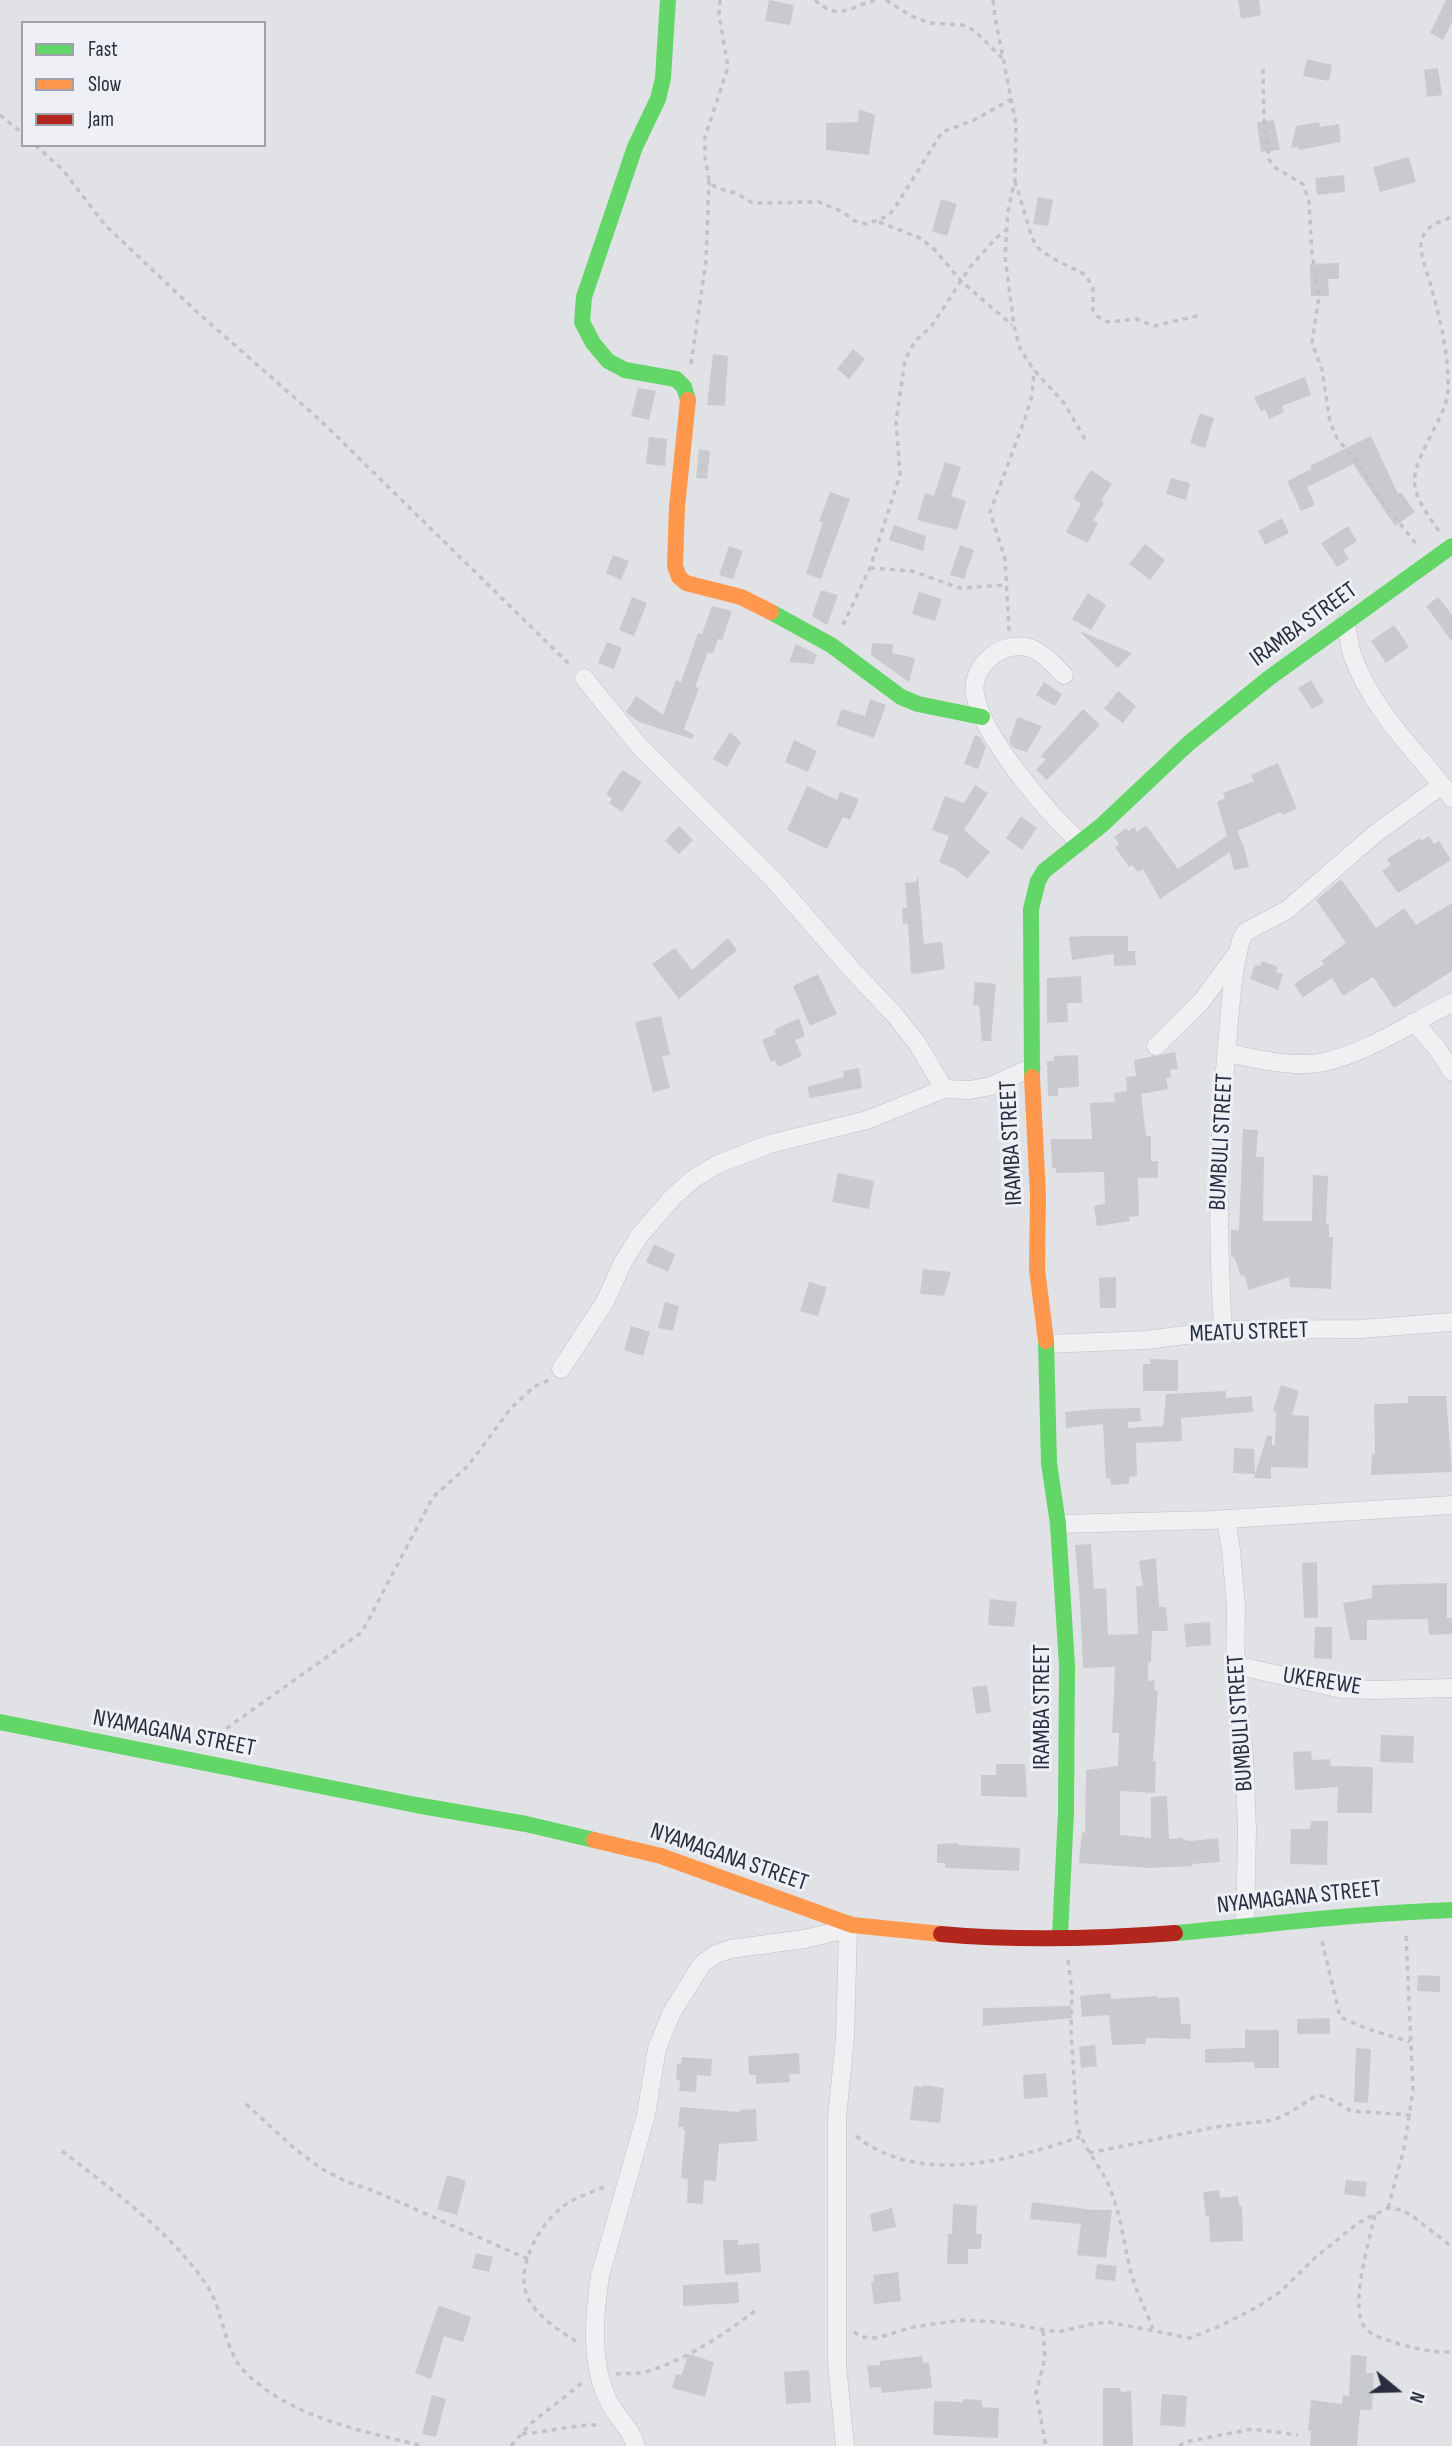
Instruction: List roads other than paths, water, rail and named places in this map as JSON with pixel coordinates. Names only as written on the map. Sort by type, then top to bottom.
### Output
[{"type":"street","points":[[668,0],[663,78],[658,99],[648,125],[635,147],[584,297],[582,322],[593,343],[608,361],[625,369],[681,382],[688,401],[677,507],[675,566],[679,577],[686,583],[741,597],[831,645],[901,696],[918,704],[982,717]]},
{"type":"street","name":"IRAMBA STREET","points":[[1060,1936],[1066,1812],[1067,1665],[1058,1524],[1049,1463],[1046,1344],[1037,1269],[1038,1195],[1031,1068],[1033,901],[1038,881],[1044,871],[1120,809],[1189,743],[1232,708],[1451,547]]},
{"type":"street","points":[[1346,622],[1351,653],[1373,699],[1385,719],[1447,791]]},
{"type":"street","points":[[1065,676],[1038,652],[1025,646],[1009,648],[981,665],[975,676],[974,693],[982,717],[1034,794],[1080,842]]},
{"type":"street","points":[[584,678],[640,747],[773,879],[893,1013],[917,1043],[944,1089]]},
{"type":"street","name":"BUMBULI STREET","points":[[1156,1046],[1225,974],[1237,954],[1245,932],[1287,910],[1376,833],[1447,791]]},
{"type":"street","name":"BUMBULI STREET","points":[[1223,1331],[1218,1252],[1221,1126],[1237,954]]},
{"type":"street","points":[[1227,1052],[1251,1059],[1321,1063],[1355,1052],[1452,1003]]},
{"type":"street","points":[[1414,1022],[1437,1048],[1452,1072]]},
{"type":"street","points":[[561,1369],[605,1302],[623,1262],[640,1235],[672,1198],[693,1179],[718,1164],[769,1143],[867,1121],[944,1089],[970,1090],[991,1086],[1031,1068]]},
{"type":"street","name":"MEATU STREET","points":[[1046,1344],[1147,1340],[1223,1331],[1360,1329],[1452,1322]]},
{"type":"street","points":[[1058,1524],[1226,1519],[1452,1506]]},
{"type":"street","name":"BUMBULI STREET","points":[[1226,1519],[1236,1606],[1235,1665],[1244,1755],[1247,1830],[1245,1927]]},
{"type":"street","name":"UKEREWE","points":[[1235,1665],[1342,1689],[1452,1688]]},
{"type":"street","name":"NYAMAGANA STREET","points":[[0,1722],[416,1805],[526,1824],[661,1856],[850,1927],[996,1939],[1138,1936],[1407,1911],[1452,1910]]},
{"type":"street","points":[[636,2446],[634,2438],[604,2393],[597,2362],[596,2319],[600,2276],[646,2115],[657,2048],[672,2012],[702,1964],[716,1954],[731,1949],[804,1939],[850,1927],[845,2038],[837,2117],[837,2364],[845,2446]]}]
